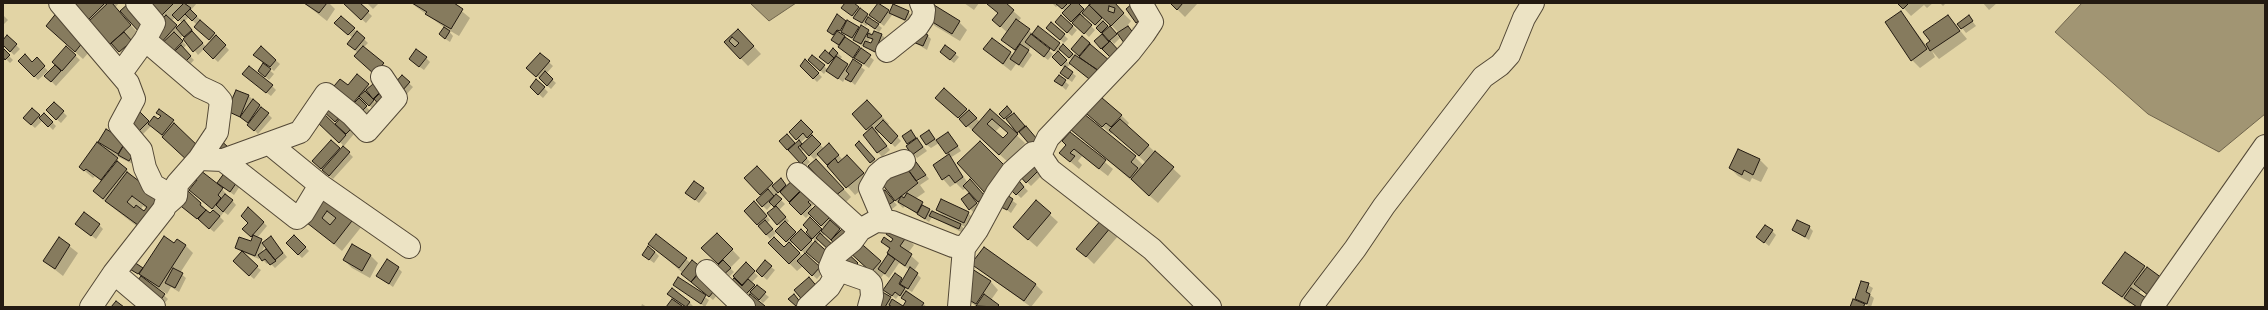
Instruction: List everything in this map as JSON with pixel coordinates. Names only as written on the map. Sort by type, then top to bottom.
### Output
[{"type":"street","points":[[60,3],[121,74],[134,99],[120,125],[141,150],[145,168],[153,185],[165,192],[167,204]]},
{"type":"street","points":[[121,74],[145,40],[154,23],[137,3]]},
{"type":"street","points":[[887,51],[917,27],[923,18],[924,10],[921,3]]},
{"type":"street","points":[[1040,154],[1048,138],[1130,52],[1144,34],[1152,22],[1141,3]]},
{"type":"street","points":[[1311,307],[1355,250],[1384,206],[1483,78],[1500,65],[1508,55],[1532,3]]},
{"type":"street","points":[[91,307],[114,273],[167,204],[176,196],[176,184],[199,159],[217,132],[221,102],[215,94],[200,87],[145,40]]},
{"type":"street","points":[[199,159],[223,160],[271,144],[300,132],[326,94],[352,115],[366,131],[396,98],[382,77]]},
{"type":"street","points":[[271,144],[320,185],[409,247]]},
{"type":"street","points":[[2152,307],[2265,146]]},
{"type":"street","points":[[959,307],[964,248],[977,230],[997,193],[1012,172],[1033,153],[1040,154],[1050,170],[1152,249],[1210,307]]},
{"type":"street","points":[[223,160],[297,218],[303,213],[320,185]]},
{"type":"street","points":[[884,221],[870,188],[878,174],[885,168],[904,161]]},
{"type":"street","points":[[798,174],[860,230]]},
{"type":"street","points":[[808,307],[819,298],[835,277],[830,267],[835,255],[852,241],[860,230],[876,221],[884,221],[953,246],[964,248]]},
{"type":"street","points":[[830,267],[867,280],[871,284],[872,296],[868,307]]},
{"type":"street","points":[[707,271],[744,307]]},
{"type":"street","points":[[114,273],[154,307]]},
{"type":"shaded area","points":[[750,3],[796,3],[769,21]]},
{"type":"shaded area","points":[[2082,3],[2265,3],[2265,114],[2219,152],[2148,114],[2055,32]]},
{"type":"building","points":[[77,3],[105,3],[87,21],[73,8]]},
{"type":"building","points":[[108,3],[112,3],[131,25],[109,45],[88,22]]},
{"type":"building","points":[[129,3],[150,26],[141,34],[120,11]]},
{"type":"building","points":[[150,3],[174,3],[156,21]]},
{"type":"building","points":[[184,3],[191,8],[178,21],[172,15]]},
{"type":"building","points":[[304,3],[327,3],[319,13]]},
{"type":"building","points":[[343,3],[360,3],[369,11],[361,20]]},
{"type":"building","points":[[412,3],[454,3],[463,9],[451,29],[425,14],[427,12]]},
{"type":"building","points":[[845,3],[854,3],[859,7],[852,16],[841,8]]},
{"type":"building","points":[[878,3],[889,10],[880,23],[869,15]]},
{"type":"building","points":[[1006,3],[1014,10],[1000,27],[992,20],[998,13],[987,4]]},
{"type":"building","points":[[1055,3],[1068,3],[1062,9]]},
{"type":"building","points":[[1072,3],[1078,3],[1084,9],[1071,22],[1062,13]]},
{"type":"building","points":[[1092,3],[1115,3],[1124,13],[1111,26],[1089,5]],"holes":[[[1109,6],[1115,8],[1114,13],[1108,11]]]},
{"type":"building","points":[[1133,3],[1147,15],[1136,23],[1126,9]]},
{"type":"building","points":[[1170,3],[1183,3],[1177,10]]},
{"type":"building","points":[[1897,3],[1909,3],[1903,9]]},
{"type":"building","points":[[893,4],[909,11],[905,20],[889,13]]},
{"type":"building","points":[[934,5],[960,21],[952,34],[926,18]]},
{"type":"building","points":[[1089,5],[1102,18],[1095,25],[1082,13]]},
{"type":"building","points":[[860,8],[868,14],[862,23],[853,18]]},
{"type":"building","points":[[190,9],[197,16],[192,21],[185,14]]},
{"type":"building","points":[[58,11],[87,37],[75,52],[46,26]]},
{"type":"building","points":[[1901,11],[1927,49],[1911,61],[1885,22]]},
{"type":"building","points":[[837,14],[846,21],[840,31],[837,30],[833,35],[827,31]]},
{"type":"building","points":[[1080,14],[1092,25],[1084,34],[1072,23]]},
{"type":"building","points":[[166,15],[177,25],[159,45],[148,35]]},
{"type":"building","points":[[1061,15],[1073,26],[1067,33],[1055,22]]},
{"type":"building","points":[[1948,15],[1960,31],[1930,51],[1926,44],[1930,41],[1923,32]]},
{"type":"building","points":[[1969,15],[1973,21],[1961,29],[1957,24]]},
{"type":"building","points":[[341,16],[355,28],[348,35],[334,23]]},
{"type":"building","points":[[868,17],[879,24],[875,29],[865,22]]},
{"type":"building","points":[[1016,19],[1030,29],[1015,50],[1001,40]]},
{"type":"building","points":[[184,20],[192,30],[184,37],[176,28]]},
{"type":"building","points":[[200,20],[215,33],[209,40],[194,27]]},
{"type":"building","points":[[847,20],[859,27],[852,38],[841,32]]},
{"type":"building","points":[[1103,21],[1108,26],[1101,33],[1096,28]]},
{"type":"building","points":[[1051,22],[1065,34],[1060,40],[1046,28]]},
{"type":"building","points":[[861,25],[869,30],[861,44],[853,40]]},
{"type":"building","points":[[1038,26],[1060,43],[1054,51],[1032,34]]},
{"type":"building","points":[[1110,26],[1117,34],[1109,41],[1102,33]]},
{"type":"building","points":[[1128,26],[1138,39],[1127,47],[1117,33]]},
{"type":"building","points":[[444,27],[450,31],[445,39],[439,34]]},
{"type":"building","points":[[738,29],[754,46],[740,59],[724,42]],"holes":[[[732,37],[739,43],[735,47],[729,41]]]},
{"type":"building","points":[[192,31],[203,43],[193,52],[183,39]]},
{"type":"building","points":[[357,31],[365,38],[355,50],[347,44]]},
{"type":"building","points":[[837,31],[845,36],[839,45],[831,40]]},
{"type":"building","points":[[874,31],[882,34],[875,52],[863,46],[865,41],[871,43],[873,39],[867,37],[868,33],[872,35]]},
{"type":"building","points":[[918,31],[928,35],[923,46],[913,42]]},
{"type":"building","points":[[124,32],[132,41],[119,52],[111,43]]},
{"type":"building","points":[[174,32],[183,41],[167,58],[157,48]]},
{"type":"building","points":[[1031,34],[1050,49],[1044,57],[1025,42]]},
{"type":"building","points":[[1102,34],[1109,42],[1101,49],[1094,41]]},
{"type":"building","points":[[7,35],[17,44],[10,52],[3,45],[3,40]]},
{"type":"building","points":[[216,35],[226,45],[213,59],[203,49]]},
{"type":"building","points":[[1082,36],[1090,43],[1079,56],[1071,49]]},
{"type":"building","points":[[845,37],[860,47],[853,58],[838,47]]},
{"type":"building","points":[[992,38],[1011,52],[1003,64],[983,49]]},
{"type":"building","points":[[1110,41],[1121,53],[1113,60],[1102,49]]},
{"type":"building","points":[[1020,44],[1029,50],[1019,65],[1010,59]]},
{"type":"building","points":[[1063,44],[1073,54],[1069,58],[1059,49]]},
{"type":"building","points":[[1090,44],[1110,61],[1100,72],[1079,57]]},
{"type":"building","points":[[181,45],[191,56],[179,68],[169,57]]},
{"type":"building","points":[[945,45],[956,53],[950,60],[940,52]]},
{"type":"building","points":[[66,46],[76,55],[62,71],[52,62]]},
{"type":"building","points":[[261,46],[276,60],[270,67],[253,55]]},
{"type":"building","points":[[363,46],[384,63],[374,74],[354,56]]},
{"type":"building","points":[[3,48],[10,55],[5,60],[3,57]]},
{"type":"building","points":[[833,48],[838,53],[834,58],[829,53]]},
{"type":"building","points":[[861,48],[871,55],[864,64],[854,58]]},
{"type":"building","points":[[416,49],[427,57],[419,67],[409,59]]},
{"type":"building","points":[[825,50],[834,58],[828,64],[819,57]]},
{"type":"building","points":[[1058,51],[1067,60],[1061,66],[1052,57]]},
{"type":"building","points":[[540,53],[550,61],[536,77],[526,68]]},
{"type":"building","points":[[25,54],[32,62],[37,57],[45,66],[34,77],[18,61]]},
{"type":"building","points":[[812,55],[825,65],[820,71],[808,60]]},
{"type":"building","points":[[1075,55],[1101,72],[1093,82],[1069,63]]},
{"type":"building","points":[[836,56],[848,64],[838,79],[826,71]]},
{"type":"building","points":[[805,59],[819,73],[813,79],[800,66]]},
{"type":"building","points":[[853,59],[862,65],[851,82],[845,79],[849,74],[846,71]]},
{"type":"building","points":[[263,63],[271,69],[265,77],[258,71]]},
{"type":"building","points":[[55,65],[61,71],[51,82],[44,76]]},
{"type":"building","points":[[249,66],[273,85],[266,93],[242,74]]},
{"type":"building","points":[[1065,66],[1073,72],[1068,79],[1060,73]]},
{"type":"building","points":[[545,71],[553,79],[547,86],[539,78]]},
{"type":"building","points":[[357,74],[369,84],[348,109],[329,92],[340,79],[348,85]]},
{"type":"building","points":[[402,75],[410,82],[402,91],[394,84]]},
{"type":"building","points":[[1059,75],[1066,80],[1062,86],[1054,81]]},
{"type":"building","points":[[536,79],[545,87],[538,95],[530,87]]},
{"type":"building","points":[[373,84],[380,92],[373,99],[366,90]]},
{"type":"building","points":[[944,88],[967,109],[958,118],[935,98]]},
{"type":"building","points":[[236,90],[249,95],[240,117],[227,111]]},
{"type":"building","points":[[365,91],[374,100],[369,106],[359,96]]},
{"type":"building","points":[[382,91],[390,100],[382,108],[374,99]]},
{"type":"building","points":[[1095,92],[1122,115],[1111,127],[1106,123],[1102,127],[1081,109]]},
{"type":"building","points":[[359,98],[367,106],[356,117],[348,109]]},
{"type":"building","points":[[253,99],[260,105],[248,123],[240,117]]},
{"type":"building","points":[[867,100],[882,116],[866,130],[852,114]]},
{"type":"building","points":[[54,102],[64,111],[56,120],[46,110]]},
{"type":"building","points":[[1007,106],[1012,112],[1004,119],[999,114]]},
{"type":"building","points":[[261,107],[269,113],[254,131],[247,125]]},
{"type":"building","points":[[32,108],[40,115],[31,125],[23,118]]},
{"type":"building","points":[[159,109],[174,120],[162,135],[148,124],[154,116],[158,119],[161,116],[156,113]]},
{"type":"building","points":[[321,109],[345,111],[335,122]]},
{"type":"building","points":[[990,109],[1018,134],[999,155],[972,130]],"holes":[[[992,119],[1008,133],[1003,138],[987,124]]]},
{"type":"building","points":[[1078,109],[1136,156],[1131,162],[1138,168],[1130,178],[1065,125]]},
{"type":"building","points":[[969,110],[977,118],[966,127],[959,119]]},
{"type":"building","points":[[139,111],[149,121],[136,134],[126,124]]},
{"type":"building","points":[[44,113],[53,122],[48,127],[39,118]]},
{"type":"building","points":[[323,113],[346,135],[339,143],[316,121]]},
{"type":"building","points":[[1014,113],[1025,126],[1017,133],[1006,119]]},
{"type":"building","points":[[344,114],[355,125],[346,134],[335,124]]},
{"type":"building","points":[[1120,119],[1149,145],[1139,156],[1109,130]]},
{"type":"building","points":[[801,120],[813,132],[807,138],[803,133],[796,140],[789,132]]},
{"type":"building","points":[[883,120],[898,136],[891,144],[875,128]]},
{"type":"building","points":[[174,123],[201,149],[189,162],[162,137]]},
{"type":"building","points":[[1026,126],[1037,139],[1030,145],[1019,132]]},
{"type":"building","points":[[872,127],[887,146],[877,153],[863,135]]},
{"type":"building","points":[[106,129],[126,141],[118,154],[98,142]]},
{"type":"building","points":[[911,130],[916,138],[907,144],[902,136]]},
{"type":"building","points":[[929,130],[935,139],[926,145],[920,136]]},
{"type":"building","points":[[948,132],[958,146],[946,154],[936,140]]},
{"type":"building","points":[[1070,132],[1106,160],[1099,169],[1074,149],[1070,153],[1075,156],[1070,162],[1059,153],[1066,145],[1062,141]]},
{"type":"building","points":[[787,134],[795,143],[787,150],[779,141]]},
{"type":"building","points":[[812,135],[821,144],[809,156],[800,146]]},
{"type":"building","points":[[218,138],[228,147],[222,153],[212,144]]},
{"type":"building","points":[[917,138],[923,147],[912,155],[906,146]]},
{"type":"building","points":[[331,140],[340,148],[321,169],[312,161]]},
{"type":"building","points":[[799,140],[802,144],[798,147],[807,158],[801,164],[788,150]]},
{"type":"building","points":[[859,141],[875,159],[870,163],[855,145]]},
{"type":"building","points":[[980,141],[1009,170],[985,193],[957,163]]},
{"type":"building","points":[[97,142],[118,158],[101,180],[86,169],[84,171],[79,167]]},
{"type":"building","points":[[125,143],[136,150],[129,161],[118,155]]},
{"type":"building","points":[[829,143],[839,155],[827,165],[817,154]]},
{"type":"building","points":[[343,146],[350,152],[329,176],[322,170]]},
{"type":"building","points":[[1738,149],[1760,159],[1753,175],[1744,170],[1742,175],[1729,168]]},
{"type":"building","points":[[1155,151],[1174,167],[1149,196],[1131,179]]},
{"type":"building","points":[[949,154],[963,177],[955,183],[949,175],[942,180],[933,165]]},
{"type":"building","points":[[847,155],[864,173],[846,188],[827,166],[835,158],[838,163]]},
{"type":"building","points":[[913,158],[926,175],[916,181],[904,164]]},
{"type":"building","points":[[816,159],[844,189],[835,196],[808,166]]},
{"type":"building","points":[[117,161],[127,169],[103,199],[93,191]]},
{"type":"building","points":[[1032,162],[1039,170],[1026,183],[1019,175]]},
{"type":"building","points":[[903,163],[918,183],[895,201],[880,181]]},
{"type":"building","points":[[757,166],[773,183],[760,195],[744,178]]},
{"type":"building","points":[[196,167],[223,188],[218,195],[221,198],[212,209],[189,190],[197,180],[190,175]]},
{"type":"building","points":[[127,172],[164,200],[142,228],[105,201]],"holes":[[[132,196],[147,207],[144,211],[136,205],[134,208],[127,202]]]},
{"type":"building","points":[[225,172],[237,182],[230,192],[217,183]]},
{"type":"building","points":[[1016,177],[1024,187],[1016,195],[1007,186]]},
{"type":"building","points":[[781,178],[786,185],[778,193],[772,186]]},
{"type":"building","points":[[795,178],[804,187],[789,202],[780,192]]},
{"type":"building","points":[[970,179],[985,196],[978,202],[963,186]]},
{"type":"building","points":[[694,181],[704,188],[695,200],[685,193]]},
{"type":"building","points":[[768,189],[774,196],[762,207],[756,200]]},
{"type":"building","points":[[803,189],[812,198],[808,202],[811,205],[801,215],[789,203]]},
{"type":"building","points":[[885,190],[894,201],[887,206],[878,195]]},
{"type":"building","points":[[188,191],[206,210],[197,219],[177,203]]},
{"type":"building","points":[[323,192],[355,217],[334,244],[302,219]],"holes":[[[327,211],[336,218],[330,225],[322,218]]]},
{"type":"building","points":[[907,193],[923,202],[917,213],[898,202],[901,196],[904,198]]},
{"type":"building","points":[[969,193],[977,203],[969,210],[961,199]]},
{"type":"building","points":[[1004,193],[1013,199],[1007,210],[997,205]]},
{"type":"building","points":[[225,194],[233,200],[223,212],[216,205]]},
{"type":"building","points":[[776,194],[782,199],[774,207],[769,202]]},
{"type":"building","points":[[941,199],[969,212],[964,223],[936,210]]},
{"type":"building","points":[[821,200],[834,213],[821,226],[808,213]]},
{"type":"building","points":[[1036,200],[1051,213],[1028,240],[1013,227]]},
{"type":"building","points":[[754,201],[767,216],[757,225],[744,211]]},
{"type":"building","points":[[922,205],[930,209],[925,219],[917,214]]},
{"type":"building","points":[[776,206],[786,217],[777,225],[767,213]]},
{"type":"building","points":[[248,207],[264,222],[251,237],[242,229],[248,223],[241,216]]},
{"type":"building","points":[[206,210],[210,213],[213,210],[220,216],[209,229],[198,219]]},
{"type":"building","points":[[932,211],[961,224],[959,229],[929,216]]},
{"type":"building","points":[[84,212],[100,224],[91,236],[75,224]]},
{"type":"building","points":[[810,217],[822,229],[812,239],[806,232],[808,230],[803,225]]},
{"type":"building","points":[[1102,219],[1111,227],[1086,257],[1076,249]]},
{"type":"building","points":[[765,220],[773,229],[766,235],[758,226]]},
{"type":"building","points":[[830,220],[840,229],[831,240],[821,231]]},
{"type":"building","points":[[1797,220],[1810,226],[1805,237],[1792,230]]},
{"type":"building","points":[[785,221],[796,232],[786,242],[775,231]]},
{"type":"building","points":[[1765,225],[1773,230],[1764,243],[1756,237]]},
{"type":"building","points":[[891,226],[907,236],[900,246],[912,254],[905,266],[887,253],[890,248],[881,242],[884,237],[891,242],[893,239],[886,234]]},
{"type":"building","points":[[801,229],[812,240],[801,251],[790,240]]},
{"type":"building","points":[[842,229],[849,235],[837,247],[831,240]]},
{"type":"building","points":[[717,233],[733,249],[718,264],[701,248]]},
{"type":"building","points":[[820,233],[836,248],[832,253],[816,238]]},
{"type":"building","points":[[656,234],[687,258],[679,268],[648,244]]},
{"type":"building","points":[[253,235],[262,239],[255,256],[235,248],[239,237],[251,241]]},
{"type":"building","points":[[294,235],[306,247],[298,255],[286,243]]},
{"type":"building","points":[[164,236],[174,243],[177,239],[186,245],[159,287],[139,274]]},
{"type":"building","points":[[271,236],[283,253],[275,260],[262,243]]},
{"type":"building","points":[[59,237],[70,245],[55,269],[43,261]]},
{"type":"building","points":[[774,237],[784,247],[789,242],[800,253],[789,264],[768,243]]},
{"type":"building","points":[[856,239],[881,261],[871,272],[847,250]]},
{"type":"building","points":[[815,241],[831,255],[821,265],[806,252]]},
{"type":"building","points":[[352,244],[371,255],[362,271],[343,260]]},
{"type":"building","points":[[648,246],[655,252],[649,260],[642,255]]},
{"type":"building","points":[[984,247],[1036,284],[1024,301],[971,264]]},
{"type":"building","points":[[266,249],[276,261],[270,265],[265,259],[262,261],[258,255]]},
{"type":"building","points":[[843,249],[858,263],[853,268],[838,255]]},
{"type":"building","points":[[242,251],[258,266],[249,276],[233,261]]},
{"type":"building","points":[[2125,252],[2145,266],[2122,297],[2102,283]]},
{"type":"building","points":[[805,253],[820,267],[812,276],[797,261]]},
{"type":"building","points":[[888,254],[895,259],[885,274],[878,269]]},
{"type":"building","points":[[128,258],[143,268],[138,274],[123,265]]},
{"type":"building","points":[[387,259],[399,267],[389,284],[376,276]]},
{"type":"building","points":[[692,260],[702,268],[691,282],[681,274]]},
{"type":"building","points":[[723,260],[731,268],[721,277],[714,269]]},
{"type":"building","points":[[765,260],[772,266],[762,277],[756,271]]},
{"type":"building","points":[[746,262],[755,271],[742,285],[733,276]]},
{"type":"building","points":[[910,267],[918,273],[908,289],[900,284]]},
{"type":"building","points":[[969,267],[991,281],[976,304],[961,295]]},
{"type":"building","points":[[2147,267],[2166,281],[2153,299],[2134,284]]},
{"type":"building","points":[[173,268],[183,273],[175,288],[165,283]]},
{"type":"building","points":[[701,271],[718,286],[709,297],[691,282]]},
{"type":"building","points":[[895,273],[902,278],[899,284],[905,288],[900,296],[895,292],[892,296],[883,290]]},
{"type":"building","points":[[141,276],[165,294],[159,302],[135,284]]},
{"type":"building","points":[[678,277],[706,295],[701,304],[673,285]]},
{"type":"building","points":[[809,277],[819,289],[804,302],[794,290]]},
{"type":"building","points":[[734,278],[742,286],[748,279],[755,285],[740,300],[726,287]]},
{"type":"building","points":[[1861,281],[1869,283],[1866,292],[1870,294],[1867,304],[1855,299]]},
{"type":"building","points":[[757,285],[766,292],[759,300],[750,292]]},
{"type":"building","points":[[672,288],[690,302],[686,307],[667,294]]},
{"type":"building","points":[[2131,288],[2149,300],[2144,307],[2137,307],[2124,298]]},
{"type":"building","points":[[879,290],[891,297],[885,307],[879,307]]},
{"type":"building","points":[[906,291],[924,303],[921,307],[892,307],[889,305],[892,299],[903,306],[906,301],[901,298]]},
{"type":"building","points":[[750,294],[765,306],[752,307],[745,301]]},
{"type":"building","points":[[794,294],[801,303],[797,307],[788,299]]},
{"type":"building","points":[[984,294],[999,305],[997,307],[976,306]]},
{"type":"building","points":[[672,299],[682,306],[682,307],[666,307]]},
{"type":"building","points":[[1853,299],[1865,304],[1863,307],[1850,307]]},
{"type":"building","points":[[116,301],[124,307],[111,307]]}]
